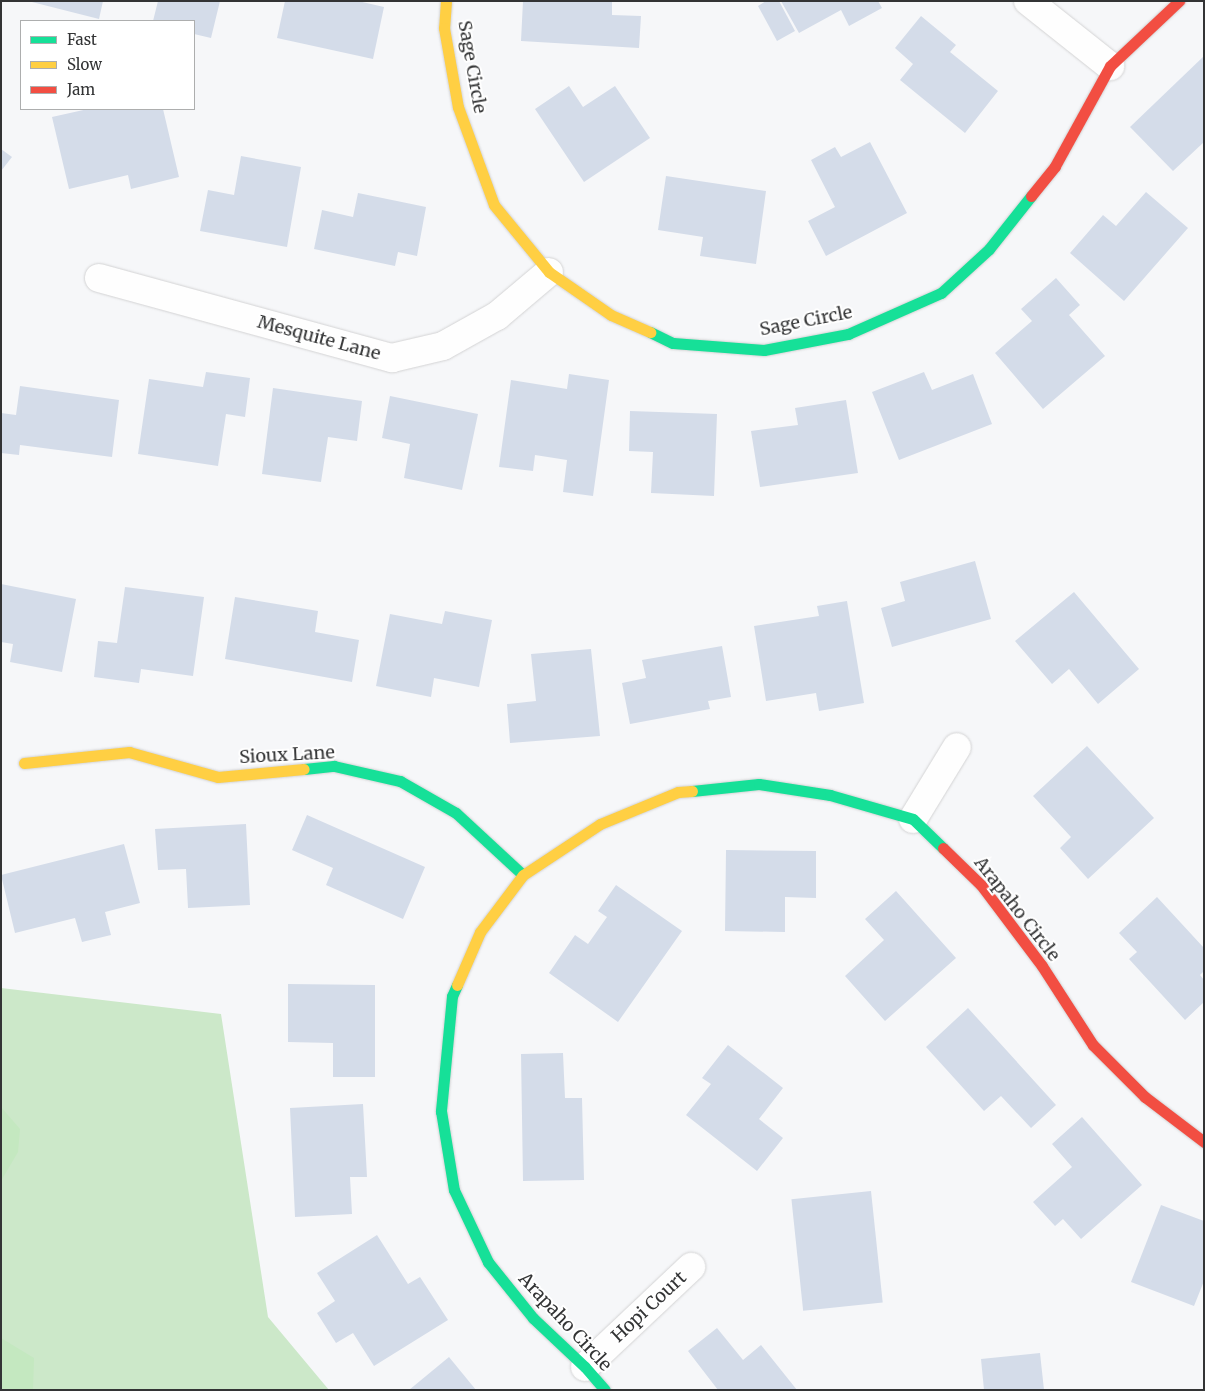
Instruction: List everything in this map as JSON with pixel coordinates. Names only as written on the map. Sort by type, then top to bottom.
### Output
[{"type":"street","name":"Sage Circle","points":[[446,1],[444,28],[458,107],[494,205],[549,272],[612,315],[672,343],[764,350],[848,334],[941,293],[989,248],[1055,166],[1110,66],[1178,1]]},
{"type":"street","points":[[1028,1],[1110,66]]},
{"type":"street","name":"Mesquite Lane","points":[[99,278],[392,358],[444,346],[497,316],[549,272]]},
{"type":"street","points":[[913,818],[957,747]]},
{"type":"street","name":"Sioux Lane","points":[[24,764],[130,752],[218,777],[334,766],[400,782],[456,812],[523,875]]},
{"type":"street","name":"Arapaho Circle","points":[[605,1390],[585,1367],[533,1318],[488,1262],[454,1190],[442,1110],[452,996],[480,932],[523,875],[600,824],[678,792],[759,784],[830,795],[913,818],[981,885],[1042,966],[1093,1044],[1144,1097],[1204,1142]]},
{"type":"street","name":"Hopi Court","points":[[585,1367],[691,1267]]},
{"type":"green space","points":[[1,988],[221,1014],[268,1317],[329,1390],[1,1390]]},
{"type":"green space","points":[[1,1107],[20,1129],[18,1152],[1,1181]]},
{"type":"green space","points":[[1,1338],[34,1358],[33,1390],[1,1390]]},
{"type":"building","points":[[28,1],[103,1],[99,19]]},
{"type":"building","points":[[158,1],[220,1],[211,38],[195,34],[195,20],[153,20]]},
{"type":"building","points":[[285,1],[358,1],[384,7],[373,59],[277,38]]},
{"type":"building","points":[[523,1],[612,1],[612,15],[641,16],[639,48],[521,41]]},
{"type":"building","points":[[766,1],[779,1],[795,31],[777,41],[758,6]]},
{"type":"building","points":[[781,1],[878,1],[882,8],[849,26],[841,10],[799,33]]},
{"type":"building","points":[[921,16],[956,45],[950,52],[998,91],[965,133],[900,80],[913,64],[895,48]]},
{"type":"building","points":[[1204,56],[1204,142],[1173,171],[1130,127]]},
{"type":"building","points":[[569,86],[583,107],[615,86],[650,138],[584,182],[535,109]]},
{"type":"building","points":[[84,110],[163,110],[179,177],[131,189],[128,175],[69,189],[52,117]]},
{"type":"building","points":[[870,142],[907,213],[826,256],[808,221],[835,207],[811,160],[835,147],[841,157]]},
{"type":"building","points":[[1,149],[12,157],[1,171]]},
{"type":"building","points":[[241,156],[301,167],[287,247],[200,231],[208,190],[234,195]]},
{"type":"building","points":[[666,176],[766,191],[756,264],[700,256],[703,237],[658,230]]},
{"type":"building","points":[[1146,192],[1188,228],[1124,301],[1070,253],[1103,215],[1116,226]]},
{"type":"building","points":[[358,193],[426,207],[417,256],[398,252],[395,266],[314,249],[322,210],[353,217]]},
{"type":"building","points":[[1056,278],[1080,305],[1069,315],[1105,356],[1043,409],[995,353],[1032,321],[1021,309]]},
{"type":"building","points":[[206,372],[250,378],[245,417],[226,414],[218,466],[138,454],[149,379],[203,387]]},
{"type":"building","points":[[924,372],[932,390],[973,374],[992,424],[899,460],[872,392]]},
{"type":"building","points":[[569,374],[609,380],[593,496],[563,492],[567,460],[535,455],[533,471],[499,467],[511,380],[567,389]]},
{"type":"building","points":[[20,386],[119,400],[112,457],[20,445],[19,455],[1,453],[1,413],[16,415]]},
{"type":"building","points":[[273,388],[362,401],[357,441],[328,437],[321,482],[262,474]]},
{"type":"building","points":[[390,396],[478,414],[462,490],[404,478],[410,444],[382,438]]},
{"type":"building","points":[[846,400],[858,473],[760,487],[751,431],[798,425],[795,408]]},
{"type":"building","points":[[630,411],[717,414],[714,496],[651,493],[653,452],[629,451]]},
{"type":"building","points":[[975,561],[991,619],[892,647],[881,608],[905,601],[900,582]]},
{"type":"building","points":[[1,584],[76,599],[62,672],[10,662],[13,644],[1,642]]},
{"type":"building","points":[[125,587],[204,597],[193,676],[141,669],[139,683],[94,677],[98,641],[117,643]]},
{"type":"building","points":[[1074,592],[1139,669],[1098,704],[1069,669],[1052,684],[1015,641]]},
{"type":"building","points":[[235,597],[318,611],[315,632],[359,640],[352,682],[225,659]]},
{"type":"building","points":[[847,601],[864,703],[819,711],[816,693],[766,701],[754,626],[819,616],[817,606]]},
{"type":"building","points":[[445,611],[492,620],[479,687],[434,678],[431,697],[376,686],[390,614],[442,624]]},
{"type":"building","points":[[722,646],[731,697],[708,701],[710,709],[630,724],[622,683],[646,678],[642,660]]},
{"type":"building","points":[[591,649],[600,736],[510,743],[507,704],[536,701],[531,654]]},
{"type":"building","points":[[1087,746],[1154,818],[1088,879],[1060,848],[1071,837],[1033,796]]},
{"type":"building","points":[[307,815],[425,867],[403,919],[326,885],[333,868],[292,850]]},
{"type":"building","points":[[246,824],[250,905],[188,908],[186,869],[158,870],[155,829]]},
{"type":"building","points":[[124,844],[140,903],[105,912],[111,935],[82,942],[75,918],[15,933],[1,875]]},
{"type":"building","points":[[726,850],[816,851],[816,898],[785,897],[785,932],[725,931]]},
{"type":"building","points":[[616,885],[682,931],[618,1022],[549,973],[575,935],[588,944],[607,917],[598,911]]},
{"type":"building","points":[[896,891],[956,958],[885,1021],[845,976],[884,940],[865,919]]},
{"type":"building","points":[[1157,897],[1204,948],[1204,971],[1200,975],[1204,980],[1204,1002],[1185,1020],[1129,959],[1137,952],[1119,933]]},
{"type":"building","points":[[288,984],[375,985],[375,1077],[333,1077],[333,1043],[288,1042]]},
{"type":"building","points":[[968,1008],[1056,1105],[1031,1128],[1001,1096],[984,1111],[926,1047]]},
{"type":"building","points":[[728,1045],[783,1088],[759,1119],[783,1138],[757,1171],[686,1115],[711,1084],[702,1078]]},
{"type":"building","points":[[563,1053],[565,1098],[582,1098],[584,1180],[523,1181],[521,1054]]},
{"type":"building","points":[[363,1104],[367,1177],[350,1177],[352,1214],[295,1217],[290,1108]]},
{"type":"building","points":[[1082,1117],[1142,1185],[1081,1239],[1063,1219],[1055,1226],[1033,1202],[1072,1167],[1052,1144]]},
{"type":"building","points":[[871,1191],[883,1302],[803,1311],[791,1199]]},
{"type":"building","points":[[1161,1205],[1204,1221],[1204,1281],[1194,1306],[1131,1282]]},
{"type":"building","points":[[377,1235],[408,1284],[420,1277],[448,1320],[374,1366],[353,1333],[336,1343],[317,1313],[335,1301],[317,1273]]},
{"type":"building","points":[[717,1328],[743,1360],[761,1345],[797,1390],[718,1390],[688,1351]]},
{"type":"building","points":[[1040,1353],[1044,1390],[984,1390],[981,1359]]},
{"type":"building","points":[[449,1357],[476,1390],[409,1390]]},
{"type":"traffic: fast","points":[[650,332],[673,343],[764,350],[848,334],[941,293],[989,249],[1031,196]]},
{"type":"traffic: fast","points":[[304,769],[334,766],[400,781],[456,813],[523,875]]},
{"type":"traffic: fast","points":[[692,791],[759,784],[830,795],[913,819],[943,848]]},
{"type":"traffic: fast","points":[[457,985],[452,996],[441,1111],[454,1190],[488,1262],[533,1318],[585,1367],[605,1390]]},
{"type":"traffic: slow","points":[[446,1],[444,28],[458,107],[494,205],[549,272],[611,315],[650,332]]},
{"type":"traffic: slow","points":[[24,763],[129,752],[218,777],[304,769]]},
{"type":"traffic: slow","points":[[457,985],[480,932],[523,875],[600,824],[678,792],[692,791]]},
{"type":"traffic: jam","points":[[1031,196],[1055,166],[1110,66],[1179,1]]},
{"type":"traffic: jam","points":[[943,848],[981,885],[1042,966],[1093,1045],[1145,1097],[1204,1142]]}]
